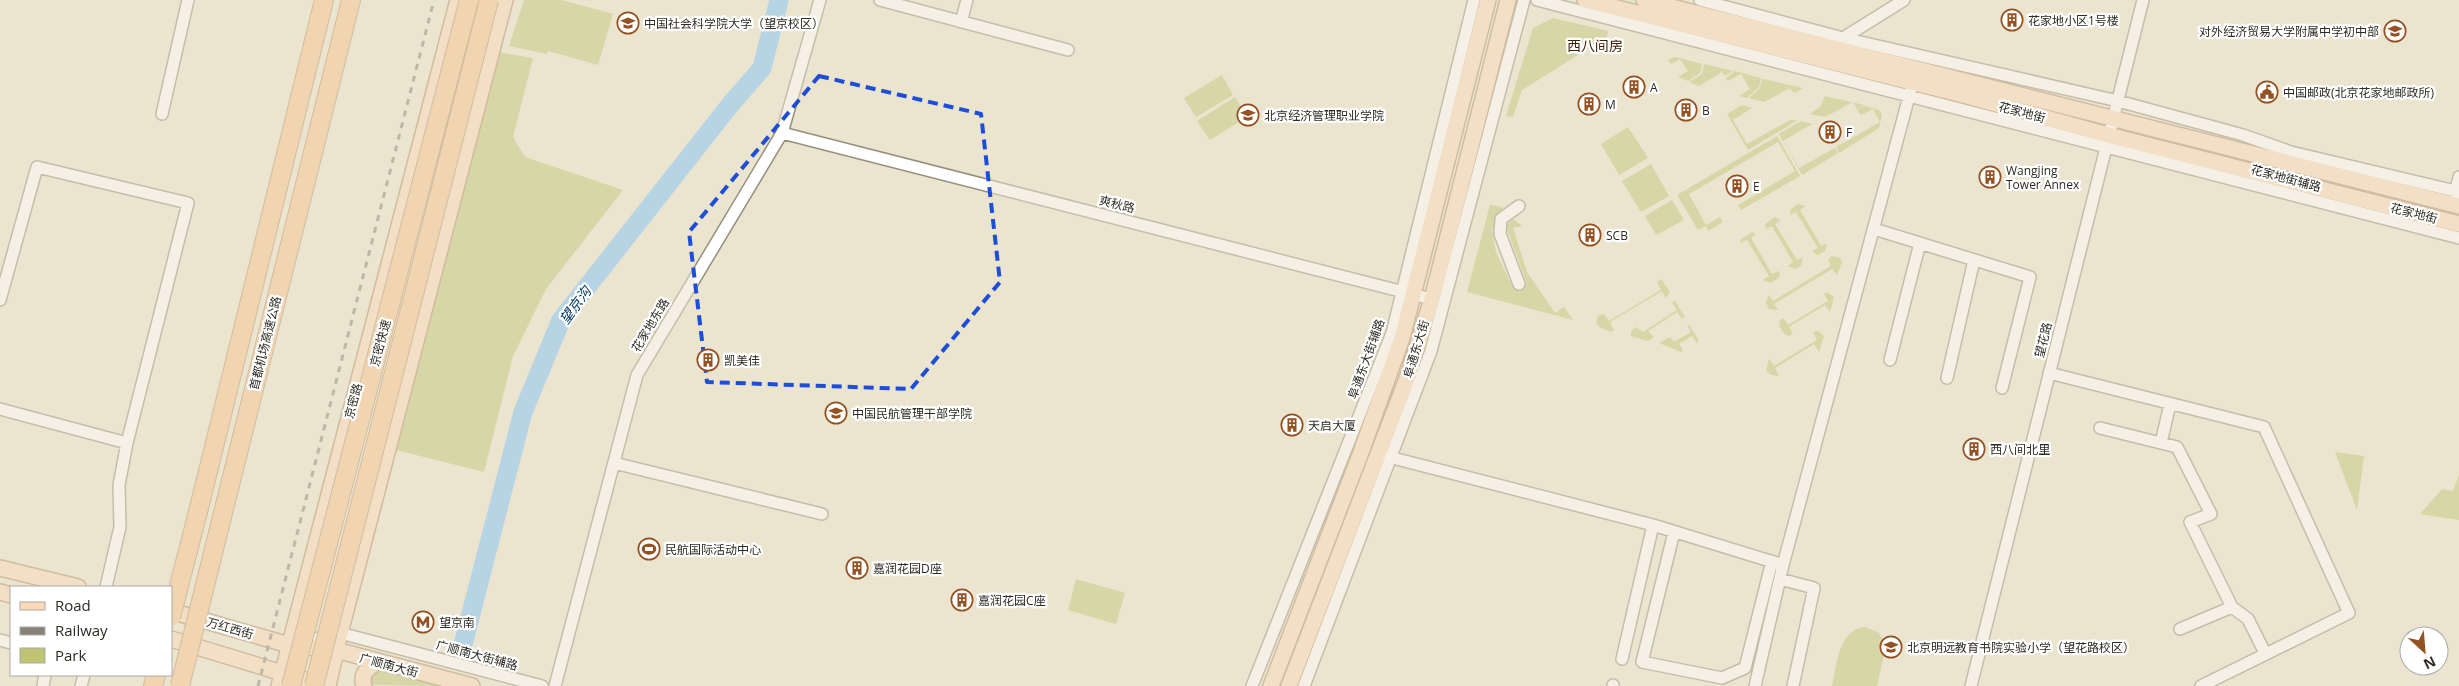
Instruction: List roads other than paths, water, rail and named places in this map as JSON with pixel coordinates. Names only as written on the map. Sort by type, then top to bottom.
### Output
[{"type":"highway","name":"首都机场高速公路","points":[[172,613],[324,0]]},
{"type":"highway","name":"首都机场高速公路","points":[[180,686],[351,0]]},
{"type":"highway","name":"京密快速","points":[[284,682],[469,0]]},
{"type":"highway","name":"京密快速","points":[[314,686],[489,0]]},
{"type":"main road","name":"京密路","points":[[284,682],[289,645],[458,0]]},
{"type":"main road","points":[[172,640],[284,682],[327,686],[505,0]]},
{"type":"main road","name":"阜通东大街","points":[[1271,686],[1388,380],[1402,338],[1407,292],[1488,0]]},
{"type":"main road","name":"阜通东大街","points":[[1289,686],[1386,456],[1408,376],[1438,301],[1508,0]]},
{"type":"main road","name":"花家地街","points":[[1585,0],[2106,140],[2459,224]]},
{"type":"main road","name":"花家地街","points":[[1644,0],[2113,119],[2456,199]]},
{"type":"main road","points":[[0,568],[74,586]]},
{"type":"main road","name":"万红西街","points":[[172,611],[289,645],[336,650]]},
{"type":"main road","name":"广顺南大街","points":[[336,650],[472,686]]},
{"type":"main road","points":[[364,686],[362,681],[365,671],[377,662]]},
{"type":"street","points":[[162,114],[188,0]]},
{"type":"street","name":"花家地东路","points":[[555,686],[637,375],[782,133],[820,0]]},
{"type":"street","points":[[880,0],[1068,50]]},
{"type":"street","points":[[961,22],[967,0]]},
{"type":"street","name":"阜通东大街辅路","points":[[1252,686],[1407,292],[1474,0]]},
{"type":"street","points":[[1438,301],[1486,168],[1524,0]]},
{"type":"street","points":[[1537,0],[1911,89],[1783,565],[1754,686]]},
{"type":"street","points":[[1700,0],[1843,38],[2118,101],[2244,135],[2291,152],[2456,199],[2459,177]]},
{"type":"street","points":[[1828,47],[1904,0]]},
{"type":"street","name":"望花路","points":[[1971,686],[2106,140],[2118,101],[2143,0]]},
{"type":"street","name":"爽秋路","points":[[782,133],[1438,301]]},
{"type":"street","name":"花家地街辅路","points":[[2106,140],[2459,238]]},
{"type":"street","points":[[0,300],[37,167],[188,203],[128,442],[119,485],[120,527],[106,586]]},
{"type":"street","points":[[1519,206],[1501,219],[1500,234],[1520,284]]},
{"type":"street","points":[[1874,229],[2030,277],[2002,388]]},
{"type":"street","points":[[1890,360],[1920,244]]},
{"type":"street","points":[[1946,378],[1974,260]]},
{"type":"street","points":[[2049,373],[2264,427],[2349,613],[2201,686]]},
{"type":"street","points":[[2161,443],[2170,404]]},
{"type":"street","points":[[0,409],[128,442]]},
{"type":"street","points":[[2100,428],[2177,447],[2211,514],[2190,522],[2232,607],[2248,619],[2265,653]]},
{"type":"street","points":[[1304,686],[1386,456],[1653,525],[1783,565]]},
{"type":"street","points":[[614,463],[822,514]]},
{"type":"street","points":[[1622,659],[1653,525]]},
{"type":"street","points":[[1674,532],[1642,662],[1722,678],[1745,668],[1772,561]]},
{"type":"street","points":[[1780,579],[1814,588],[1793,686]]},
{"type":"street","points":[[2180,629],[2232,607]]},
{"type":"street","name":"广顺南大街辅路","points":[[289,645],[340,633],[542,686]]},
{"type":"street","points":[[284,682],[304,686]]},
{"type":"waterway","name":"望京沟","points":[[460,656],[523,412],[561,320],[730,105],[762,68],[779,0]]},
{"type":"railway","points":[[258,686],[434,0]]},
{"type":"place","name":"花家地小区1号楼","points":[[2012,20]]},
{"type":"place","name":"中国社会科学院大学（望京校区）","points":[[628,23]]},
{"type":"place","name":"对外经济贸易大学附属中学初中部","points":[[2395,31]]},
{"type":"place","name":"A","points":[[1634,87]]},
{"type":"place","name":"中国邮政(北京花家地邮政所)","points":[[2267,92]]},
{"type":"place","name":"M","points":[[1589,104]]},
{"type":"place","name":"B","points":[[1686,110]]},
{"type":"place","name":"北京经济管理职业学院","points":[[1248,115]]},
{"type":"place","name":"F","points":[[1830,132]]},
{"type":"place","name":"Wangjing Tower Annex","points":[[1990,177]]},
{"type":"place","name":"E","points":[[1737,186]]},
{"type":"place","name":"SCB","points":[[1590,235]]},
{"type":"place","name":"凯美佳","points":[[708,360]]},
{"type":"place","name":"中国民航管理干部学院","points":[[836,413]]},
{"type":"place","name":"天启大厦","points":[[1292,425]]},
{"type":"place","name":"西八间北里","points":[[1974,449]]},
{"type":"place","name":"民航国际活动中心","points":[[649,549]]},
{"type":"place","name":"嘉润花园D座","points":[[857,568]]},
{"type":"place","name":"嘉润花园C座","points":[[962,600]]},
{"type":"place","name":"望京南","points":[[423,622]]},
{"type":"place","name":"北京明远教育书院实验小学（望花路校区）","points":[[1891,647]]},
{"type":"district","name":"西八间房","points":[[1595,45]]}]
